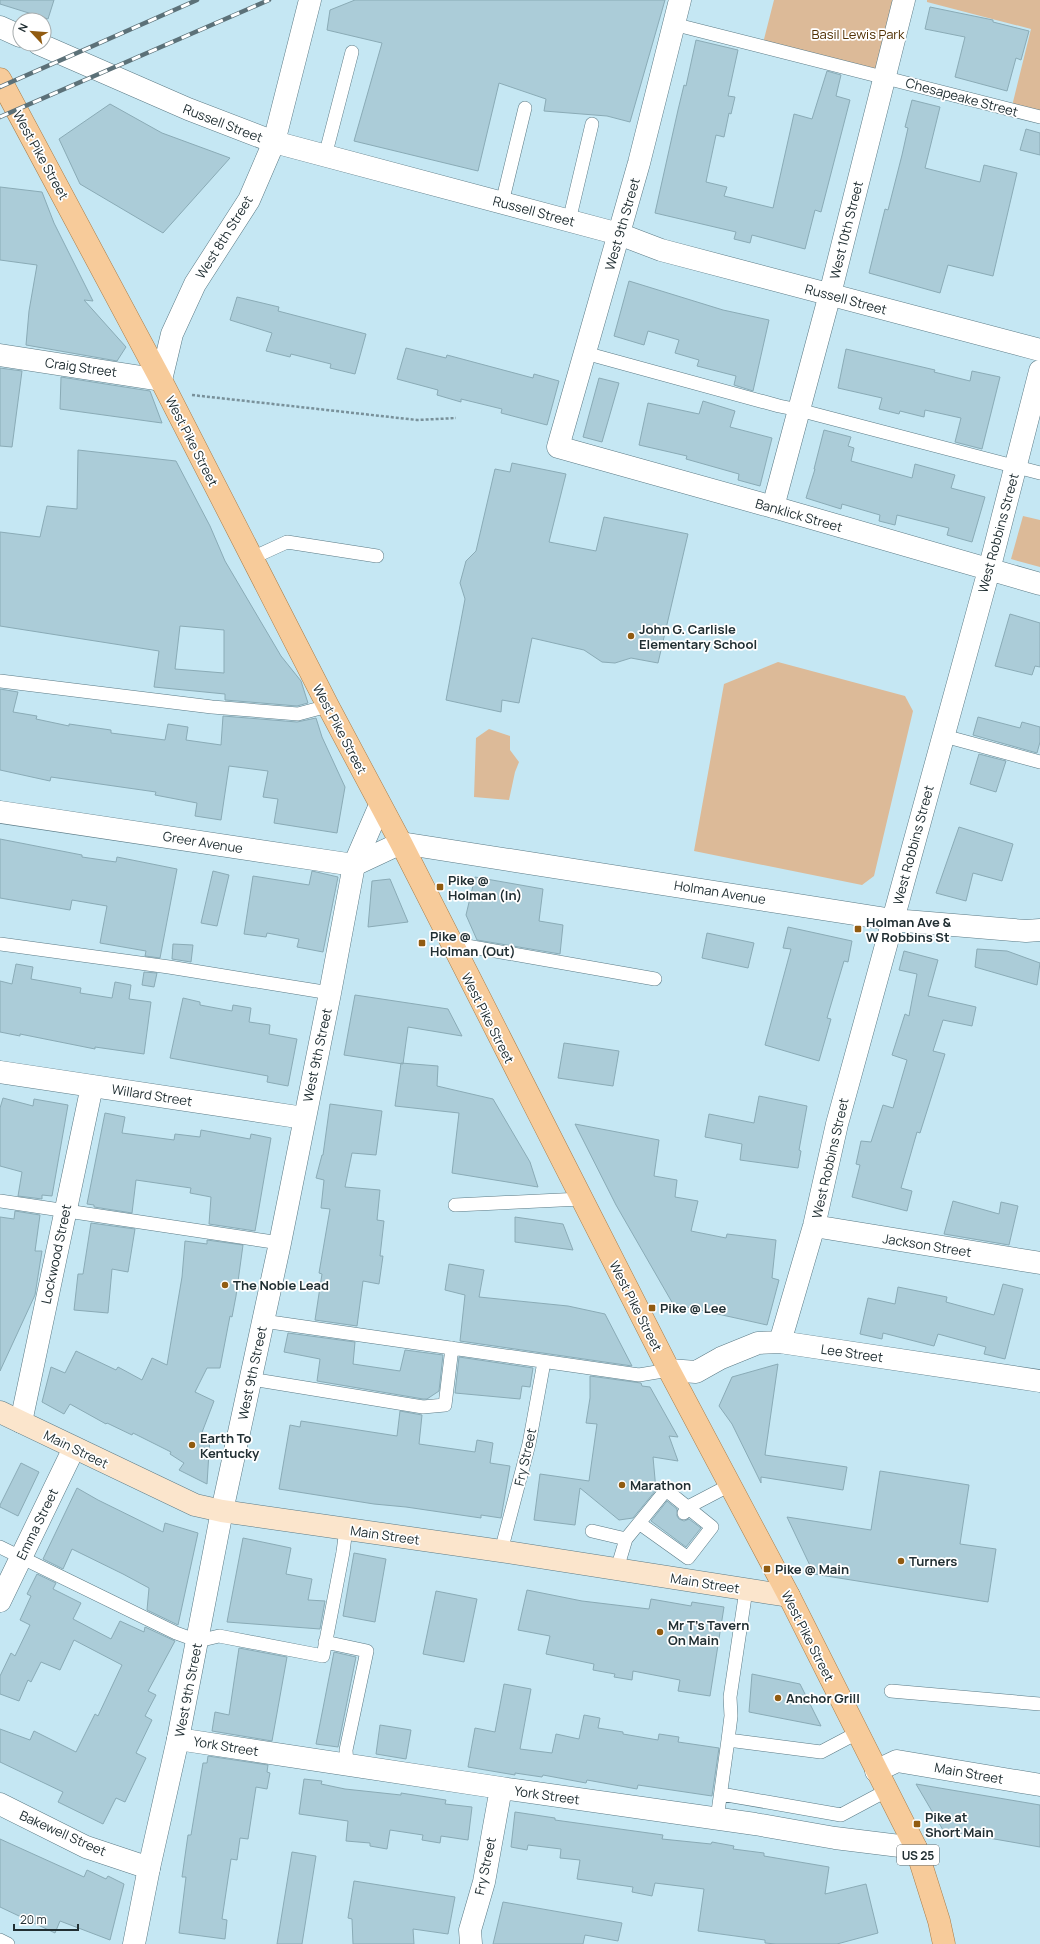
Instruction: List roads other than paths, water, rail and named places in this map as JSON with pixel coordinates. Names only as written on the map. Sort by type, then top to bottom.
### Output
[{"type":"main road","name":"West Pike Street","points":[[0,79],[161,380],[328,706],[401,843],[669,1370],[789,1596],[916,1848],[939,1921],[944,1944]]},
{"type":"main road","name":"Main Street","points":[[0,1412],[195,1505],[222,1511],[501,1551],[789,1596]]},
{"type":"street","name":"West 8th Street","points":[[161,380],[172,334],[195,284],[249,200],[274,142],[310,0]]},
{"type":"street","name":"West 9th Street","points":[[558,447],[639,163],[680,0]]},
{"type":"street","name":"West 10th Street","points":[[773,506],[830,294],[904,0]]},
{"type":"street","points":[[0,27],[12,32]]},
{"type":"street","name":"Russell Street","points":[[52,50],[188,110],[274,142],[619,234],[661,250],[1040,350]]},
{"type":"street","name":"Craig Street","points":[[0,355],[161,380]]},
{"type":"street","name":"West Robbins Street","points":[[780,1342],[814,1226],[837,1124],[989,570],[1040,371]]},
{"type":"street","name":"Banklick Street","points":[[558,447],[773,506],[1040,584]]},
{"type":"street","name":"West 9th Street","points":[[134,1944],[198,1641],[222,1511],[280,1243],[330,994],[354,865],[380,805]]},
{"type":"street","name":"Greer Avenue","points":[[0,812],[354,865]]},
{"type":"street","points":[[354,865],[401,843]]},
{"type":"street","name":"Holman Avenue","points":[[401,843],[893,920],[1026,931],[1040,930]]},
{"type":"street","name":"Willard Street","points":[[0,1072],[304,1118]]},
{"type":"street","name":"Lockwood Street","points":[[21,1422],[92,1086]]},
{"type":"street","name":"Jackson Street","points":[[814,1226],[1040,1263]]},
{"type":"street","name":"Lee Street","points":[[669,1370],[696,1372],[721,1358],[758,1343],[780,1342],[1040,1381]]},
{"type":"street","name":"Emma Street","points":[[0,1601],[74,1448]]},
{"type":"street","name":"York Street","points":[[178,1739],[347,1766],[717,1819],[835,1838],[916,1848]]},
{"type":"street","name":"Main Street","points":[[876,1771],[897,1761],[1040,1785]]},
{"type":"street","name":"Fry Street","points":[[470,1944],[470,1930],[484,1882],[501,1788]]},
{"type":"street","name":"Bakewell Street","points":[[0,1804],[86,1847],[149,1868]]},
{"type":"lane","name":"Chesapeake Street","points":[[674,24],[1040,117]]},
{"type":"lane","points":[[325,156],[352,52]]},
{"type":"lane","points":[[502,203],[525,108]]},
{"type":"lane","points":[[569,221],[592,124]]},
{"type":"lane","points":[[585,353],[779,406],[1040,473]]},
{"type":"lane","points":[[252,558],[287,542],[377,556]]},
{"type":"lane","points":[[0,681],[212,707],[298,714],[328,706]]},
{"type":"lane","points":[[944,736],[1040,762]]},
{"type":"lane","points":[[450,942],[655,979]]},
{"type":"lane","points":[[0,944],[169,967],[330,994]]},
{"type":"lane","points":[[455,1205],[581,1199]]},
{"type":"lane","points":[[0,1201],[280,1243]]},
{"type":"lane","points":[[263,1321],[639,1375],[669,1370]]},
{"type":"lane","points":[[251,1379],[423,1407],[445,1404],[452,1348]]},
{"type":"lane","name":"Fry Street","points":[[501,1551],[529,1444],[544,1362]]},
{"type":"lane","points":[[686,1510],[730,1485]]},
{"type":"lane","points":[[617,1570],[626,1539],[666,1490],[686,1510],[712,1528],[688,1558],[664,1538],[640,1523]]},
{"type":"lane","points":[[0,1547],[176,1633],[198,1641],[219,1636],[323,1656],[346,1529]]},
{"type":"lane","points":[[592,1531],[626,1539]]},
{"type":"lane","points":[[717,1819],[731,1716],[730,1697],[746,1590]]},
{"type":"lane","points":[[326,1642],[368,1651],[346,1750],[347,1766]]},
{"type":"lane","points":[[891,1691],[1040,1704]]},
{"type":"lane","points":[[728,1740],[821,1752],[857,1733]]},
{"type":"lane","points":[[721,1794],[840,1815],[886,1791]]},
{"type":"lane","points":[[0,1940],[8,1944]]},
{"type":"railway","points":[[0,87],[197,0]]},
{"type":"railway","points":[[0,117],[269,0]]},
{"type":"place","name":"John G. Carlisle Elementary School","points":[[631,636]]},
{"type":"place","name":"Pike @ Holman (In)","points":[[440,887]]},
{"type":"place","name":"Holman Ave & W Robbins St","points":[[858,929]]},
{"type":"place","name":"Pike @ Holman (Out)","points":[[422,943]]},
{"type":"place","name":"The Noble Lead","points":[[225,1285]]},
{"type":"place","name":"Pike @ Lee","points":[[652,1308]]},
{"type":"place","name":"Earth To Kentucky","points":[[192,1445]]},
{"type":"place","name":"Marathon","points":[[622,1485]]},
{"type":"place","name":"Turners","points":[[901,1561]]},
{"type":"place","name":"Pike @ Main","points":[[767,1569]]},
{"type":"place","name":"Mr T's Tavern On Main","points":[[660,1632]]},
{"type":"place","name":"Anchor Grill","points":[[778,1698]]},
{"type":"place","name":"Pike at Short Main","points":[[917,1824]]},
{"type":"park label","name":"Basil Lewis Park","points":[[858,34]]}]
